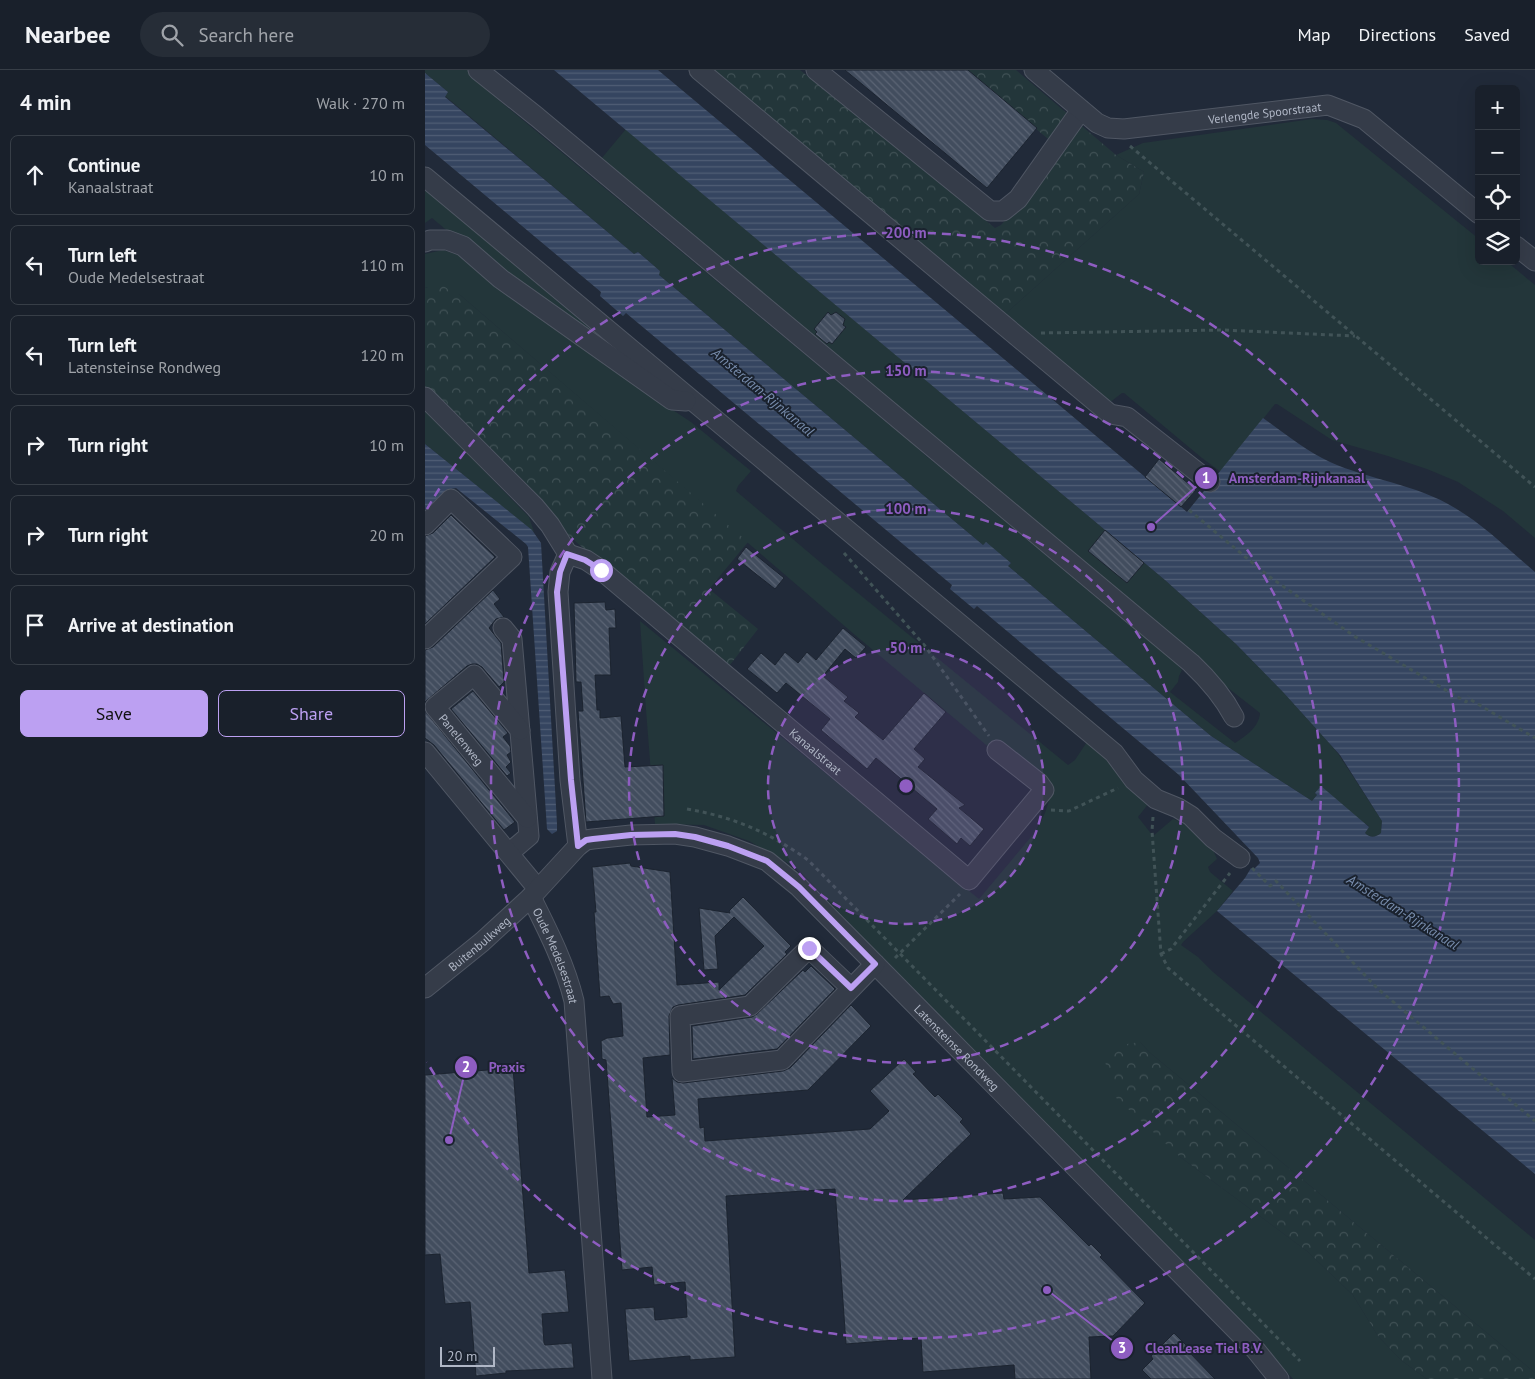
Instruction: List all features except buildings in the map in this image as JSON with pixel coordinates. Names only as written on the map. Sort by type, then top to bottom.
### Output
[{"type":"street","points":[[478,70],[537,117],[1191,663],[1226,701],[1234,717]]},
{"type":"street","points":[[699,70],[1110,414],[1127,417],[1210,482]]},
{"type":"street","points":[[816,70],[990,211],[1003,211],[1018,199],[1081,110]]},
{"type":"street","points":[[1034,70],[1097,123],[1108,128]]},
{"type":"street","name":"Verlengde Spoorstraat","points":[[1108,128],[1124,129],[1328,105],[1364,119],[1475,211]]},
{"type":"street","points":[[425,177],[1114,753],[1134,780],[1155,799],[1178,808],[1191,816],[1213,838],[1247,863]]},
{"type":"street","points":[[425,242],[430,240],[447,240],[463,246],[501,279],[672,400],[693,402]]},
{"type":"street","points":[[1520,249],[1535,261]]},
{"type":"street","points":[[425,397],[535,507],[550,525],[567,554],[560,572],[557,592],[571,780],[578,846]]},
{"type":"street","points":[[425,525],[451,499],[512,557],[425,639]]},
{"type":"street","name":"Kanaalstraat","points":[[567,554],[585,560],[601,570],[969,880],[1044,790],[1039,783],[997,750]]},
{"type":"street","points":[[503,628],[512,639],[529,836],[509,853]]},
{"type":"street","name":"Panelenweg","points":[[520,730],[474,675],[435,707],[527,818]]},
{"type":"street","points":[[425,752],[509,853],[535,893]]},
{"type":"street","name":"Latensteinse Rondweg","points":[[578,846],[586,840],[593,839],[631,835],[675,834],[728,846],[767,861],[799,887],[1254,1348],[1279,1379]]},
{"type":"street","name":"Oude Medelsestraat","points":[[578,846],[535,893],[569,980],[574,1000],[602,1379]]},
{"type":"street","name":"Buitenbulkweg","points":[[425,988],[482,942],[535,893]]},
{"type":"street","points":[[851,988],[809,948],[750,1006],[679,1016],[682,1072],[782,1060],[851,988],[878,967]]},
{"type":"path","points":[[1108,128],[1535,488]]},
{"type":"path","points":[[1014,334],[1223,330],[1356,336]]},
{"type":"path","points":[[1189,510],[1267,575],[1354,636],[1466,702],[1469,696]]},
{"type":"path","points":[[838,546],[925,646],[986,730],[997,750]]},
{"type":"path","points":[[1471,700],[1535,738]]},
{"type":"path","points":[[1028,810],[1069,811],[1134,780]]},
{"type":"path","points":[[1155,799],[1152,831],[1161,954],[1168,968],[1535,1279]]},
{"type":"path","points":[[687,809],[709,813],[746,825],[782,842],[808,860],[1300,1361]]},
{"type":"path","points":[[1161,954],[1171,949],[1247,863],[1270,886],[1276,881],[1378,989],[1535,1121]]},
{"type":"path","points":[[878,967],[899,953],[943,910]]},
{"type":"green space","points":[[425,70],[468,70],[483,87],[891,426],[896,428],[926,456],[964,485],[973,495],[1177,664],[1182,670],[1178,682],[1170,692],[1235,743],[1251,731],[1257,723],[1260,713],[1223,684],[1222,681],[1219,681],[601,159],[626,129],[1165,580],[1236,644],[1283,692],[1339,755],[1382,821],[1381,833],[1375,837],[1369,836],[1365,833],[1369,826],[1315,793],[1317,795],[1312,801],[1211,736],[1008,566],[1011,563],[986,543],[983,545],[658,274],[660,271],[638,252],[634,254],[445,96],[448,92],[425,73]]},
{"type":"green space","points":[[708,70],[800,70],[995,228],[1001,225],[1008,217],[1054,144],[966,70],[1016,70],[1116,155],[1144,172],[1139,194],[1004,315]]},
{"type":"green space","points":[[1312,119],[1336,123],[1475,236],[1475,265],[1511,265],[1535,285],[1535,538],[1503,511],[1458,482],[1388,456],[1332,440],[1277,404],[1275,404],[1221,472],[1124,393],[1109,403],[1004,315],[1139,194],[1144,172],[1116,155],[1143,143]]},
{"type":"green space","points":[[425,189],[659,387],[519,291],[432,218],[425,223]]},
{"type":"green space","points":[[443,250],[461,256],[647,393],[691,422],[751,471],[736,491],[1068,765],[1075,760],[1087,742],[1110,758],[1149,803],[1138,817],[1153,836],[1173,819],[1187,825],[1205,840],[1217,859],[1208,867],[1210,872],[1233,891],[1217,911],[1181,945],[1198,957],[1213,972],[1535,1240],[1535,1373],[1149,1052],[1140,1042],[1179,1156],[1307,1251],[1353,1295],[1378,1336],[1401,1360],[1427,1379],[1293,1379],[1238,1319],[940,1019],[797,868],[749,841],[704,825],[655,824],[640,621],[979,899],[1036,831],[1049,801],[1047,796],[855,635],[460,295],[425,288],[425,254]]},
{"type":"green space","points":[[435,285],[443,286],[460,295],[748,542],[709,589],[758,629],[726,670],[565,532],[425,391],[425,288]]},
{"type":"green space","points":[[425,410],[529,517],[534,532],[425,444]]},
{"type":"green space","points":[[1140,1042],[1149,1052],[1535,1373],[1535,1379],[1427,1379],[1401,1360],[1378,1336],[1353,1295],[1307,1251],[1179,1156],[1113,1095],[1105,1061],[1127,1044]]},
{"type":"water","points":[[554,70],[658,70],[1187,512],[1263,418],[1321,458],[1345,468],[1425,493],[1455,508],[1486,530],[1535,572],[1535,1174],[1217,911],[1251,868],[1253,870],[1260,863],[1258,858],[1179,775],[977,606],[974,609],[950,589],[952,585],[626,313],[623,316],[600,296],[601,292],[425,145],[425,73],[448,92],[445,97],[634,254],[638,252],[660,271],[659,275],[983,545],[986,542],[1011,563],[1008,566],[1211,736],[1312,801],[1317,795],[1315,793],[1321,786],[1369,827],[1365,833],[1367,835],[1373,837],[1381,833],[1382,821],[1340,755],[1236,644],[1165,580]]},
{"type":"water","points":[[425,444],[532,530],[541,543],[557,824],[557,831],[552,834],[547,829],[528,547],[456,488],[446,490],[425,510]]},
{"type":"place","name":"Amsterdam-Rijnkanaal","points":[[1151,527]]},
{"type":"place","name":"Praxis","points":[[449,1140]]},
{"type":"place","name":"CleanLease Tiel B.V.","points":[[1047,1290]]},
{"type":"route","points":[[601,570],[585,560],[567,554],[560,572],[557,592],[571,780],[578,846],[586,840],[593,839],[631,835],[675,834],[728,846],[767,861],[799,887],[875,964],[851,988],[809,948]]}]
